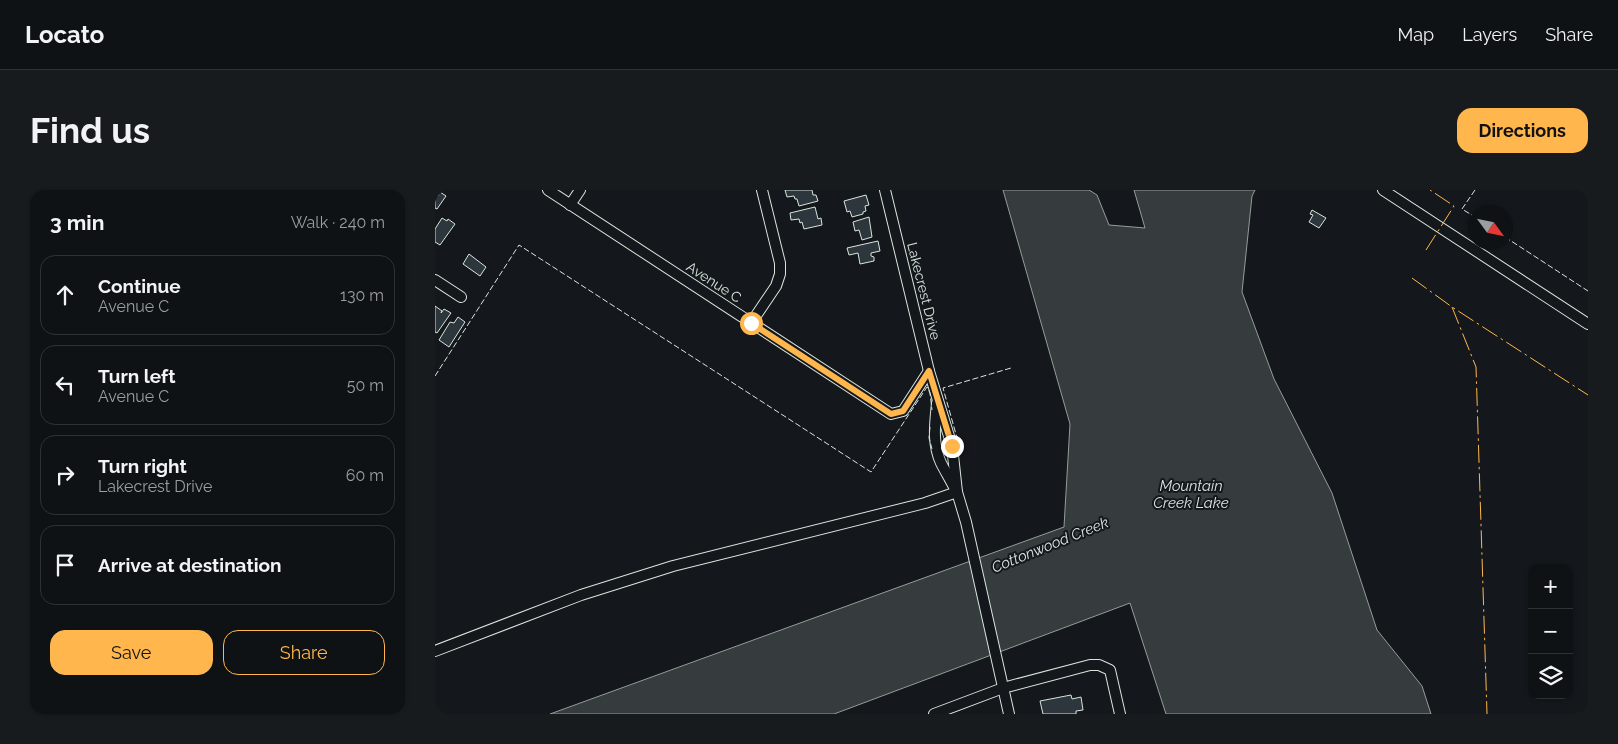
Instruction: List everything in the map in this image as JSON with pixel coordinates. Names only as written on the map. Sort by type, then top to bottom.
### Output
[{"type":"street","name":"Avenue C","points":[[547,190],[891,414],[903,411],[929,371]]},
{"type":"street","points":[[570,205],[579,190]]},
{"type":"street","points":[[751,323],[776,286],[780,274],[780,263],[762,190]]},
{"type":"street","name":"Lakecrest Drive","points":[[885,190],[929,371],[952,446],[957,492],[966,522],[1008,713]]},
{"type":"street","points":[[1383,190],[1588,324]]},
{"type":"street","points":[[435,280],[461,296]]},
{"type":"street","name":"Lakecrest Drive","points":[[937,399],[935,427],[937,450],[940,462],[957,492]]},
{"type":"street","points":[[435,651],[581,595],[673,566],[925,503],[957,492]]},
{"type":"street","points":[[934,714],[1003,688],[1089,665],[1099,665],[1110,670],[1120,714]]},
{"type":"water","name":"Mountain Creek Lake","points":[[1003,190],[1089,190],[1097,195],[1109,225],[1145,228],[1134,190],[1255,190],[1252,196],[1242,292],[1274,379],[1332,493],[1377,630],[1422,686],[1431,714],[1166,714],[1130,603],[834,714],[550,714],[1064,527],[1070,424]]},
{"type":"building","points":[[785,190],[812,190],[813,195],[816,195],[818,201],[799,206],[794,196],[787,197]]},
{"type":"building","points":[[440,192],[446,196],[437,209],[435,208],[435,194],[438,196]]},
{"type":"building","points":[[866,195],[869,205],[865,206],[866,211],[863,214],[852,217],[850,211],[847,212],[844,201]]},
{"type":"building","points":[[815,207],[818,219],[821,218],[822,225],[804,229],[799,219],[791,220],[790,213]]},
{"type":"building","points":[[1312,210],[1326,218],[1319,228],[1309,222],[1313,215],[1310,214]]},
{"type":"building","points":[[869,217],[872,237],[862,240],[859,230],[855,231],[853,222]]},
{"type":"building","points":[[442,218],[447,221],[448,219],[455,224],[440,245],[435,242],[435,229]]},
{"type":"building","points":[[878,241],[880,251],[871,253],[874,261],[860,264],[858,253],[849,255],[847,248]]},
{"type":"building","points":[[469,254],[486,267],[480,276],[463,264]]},
{"type":"building","points":[[435,306],[442,311],[441,313],[444,309],[451,313],[437,333],[435,332]]},
{"type":"building","points":[[458,317],[465,322],[449,347],[439,340],[450,322],[454,323]]},
{"type":"building","points":[[1071,695],[1072,699],[1081,697],[1083,710],[1076,711],[1076,714],[1043,714],[1040,701]]},
{"type":"fence","points":[[1468,213],[1462,209],[1475,190]]},
{"type":"fence","points":[[1513,242],[1588,291]]},
{"type":"fence","points":[[435,376],[519,245],[871,472],[927,387],[930,393],[932,410]]},
{"type":"fence","points":[[947,447],[959,445],[943,388],[1011,368]]},
{"type":"fence","points":[[930,427],[929,438],[932,449]]},
{"type":"power","points":[[1426,250],[1454,206],[1430,190]]},
{"type":"power","points":[[1412,278],[1452,307],[1588,395]]},
{"type":"power","points":[[1452,307],[1476,367],[1487,714]]},
{"type":"route","points":[[751,323],[891,414],[903,411],[929,371],[952,446]]},
{"type":"water label","name":"Cottonwood Creek","points":[[1050,545]]}]
